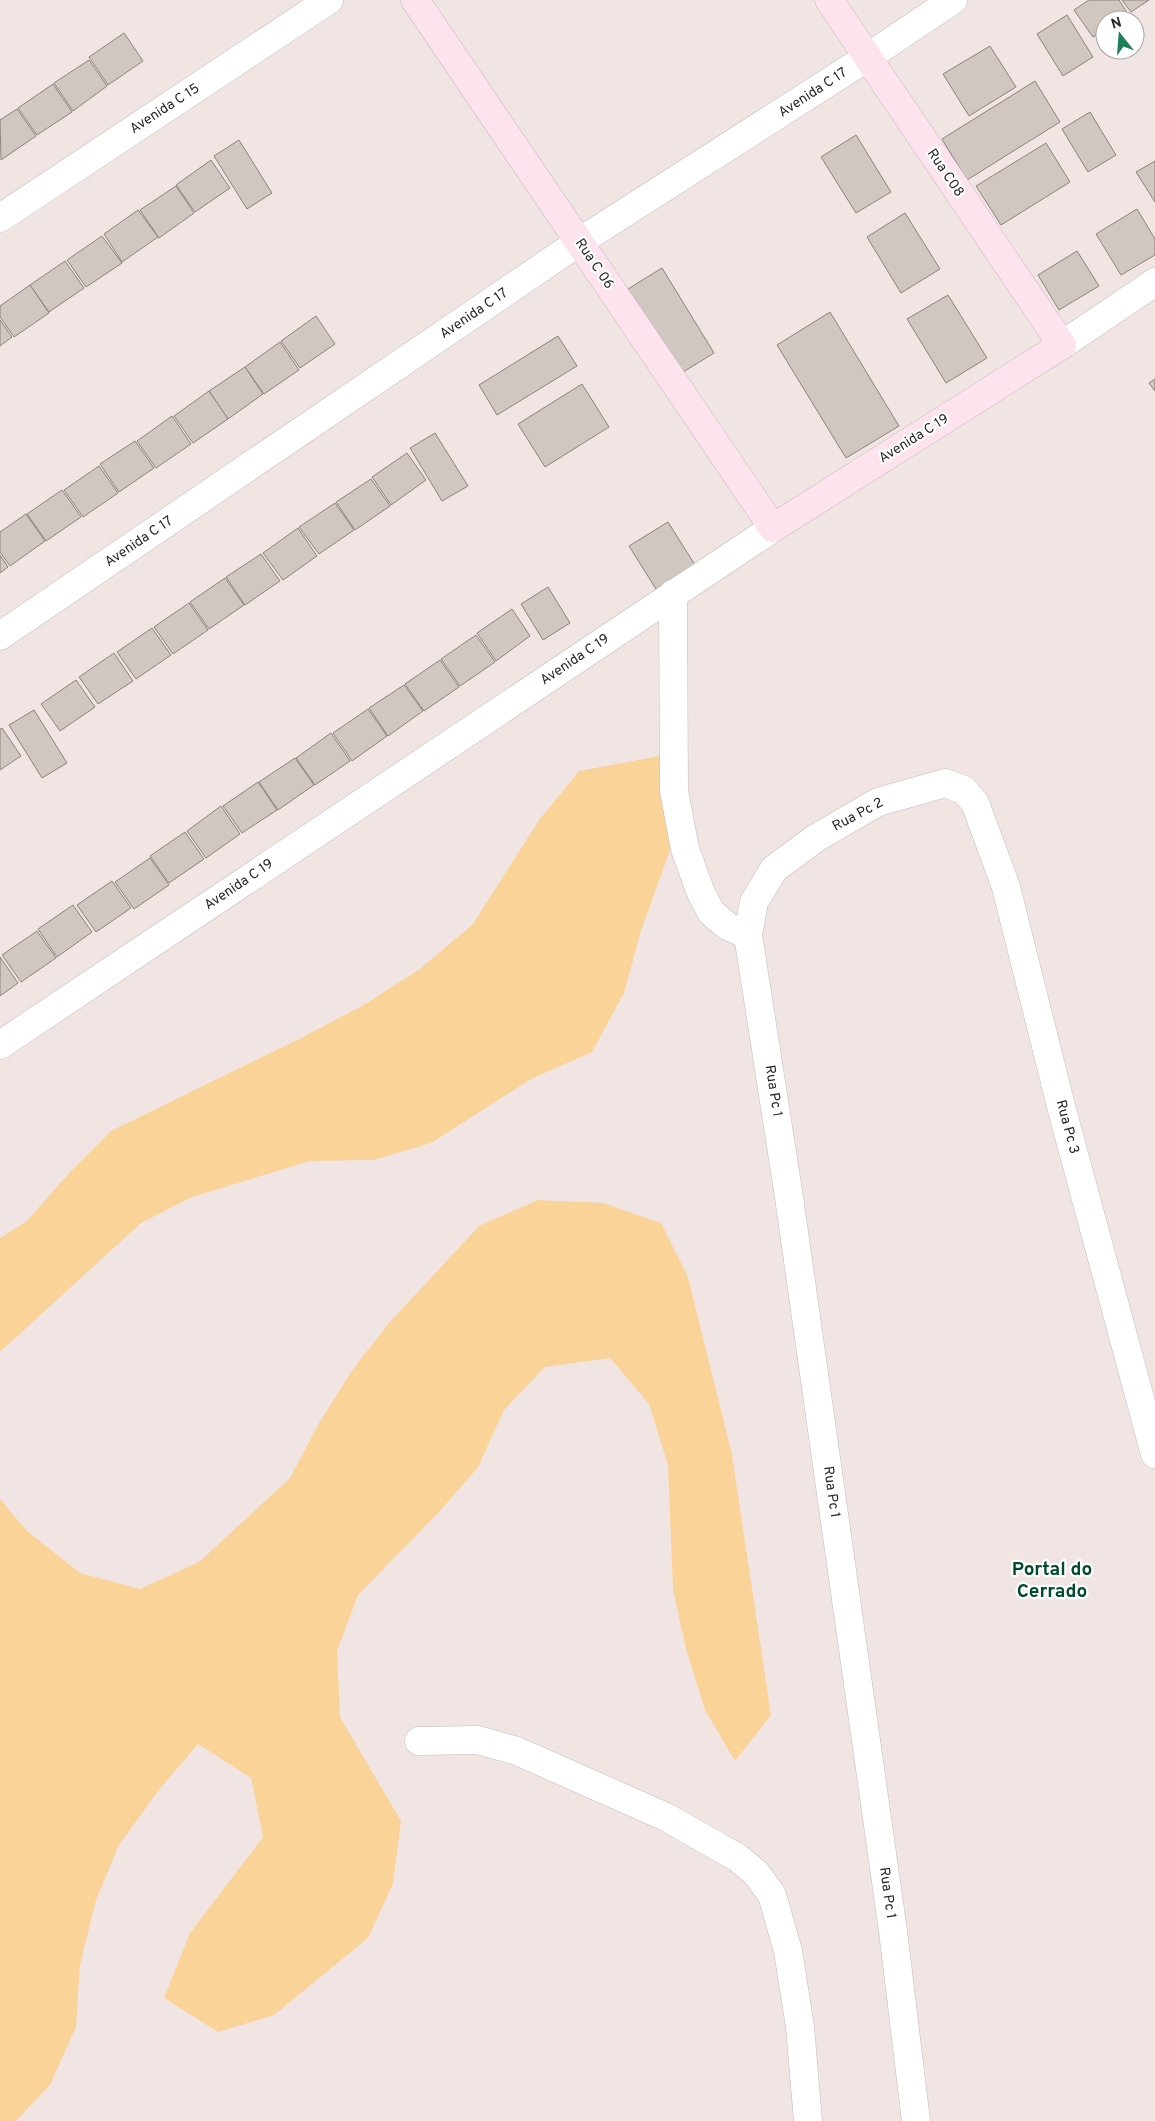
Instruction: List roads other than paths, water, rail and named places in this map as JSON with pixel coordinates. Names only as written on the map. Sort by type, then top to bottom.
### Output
[{"type":"street","name":"Avenida C 15","points":[[0,218],[329,0]]},
{"type":"street","name":"Rua C 06","points":[[415,0],[773,528]]},
{"type":"street","name":"Rua C08","points":[[829,0],[1062,345]]},
{"type":"street","name":"Avenida C 17","points":[[0,636],[579,242],[868,58],[954,0]]},
{"type":"street","name":"Avenida C 19","points":[[0,1045],[773,528],[1062,345],[1155,282]]},
{"type":"street","points":[[674,594],[674,790],[685,849],[701,893],[711,912],[727,926],[748,935]]},
{"type":"street","name":"Rua Pc 2","points":[[774,869],[816,838],[878,802],[945,783],[964,790],[975,803]]},
{"type":"street","name":"Rua Pc 3","points":[[975,803],[1006,887],[1155,1454]]},
{"type":"street","name":"Rua Pc 1","points":[[774,869],[754,902],[748,935],[795,1236],[893,1931],[916,2121]]},
{"type":"street","points":[[419,1742],[478,1740],[517,1750],[666,1817],[738,1858],[756,1873],[772,1894],[788,1951],[800,2027],[808,2121]]},
{"type":"district","name":"Portal do Cerrado","points":[[1052,1581]]}]
